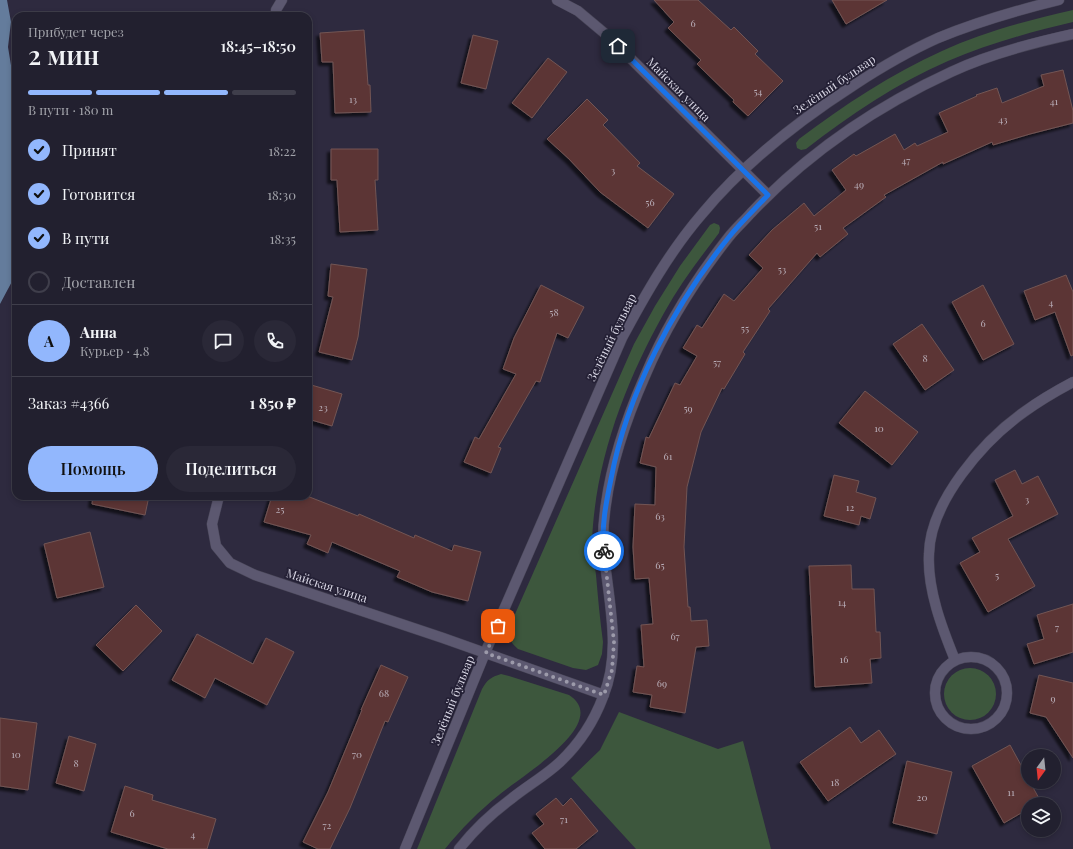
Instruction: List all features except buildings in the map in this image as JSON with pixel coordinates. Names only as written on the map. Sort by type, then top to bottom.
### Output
[{"type":"street","points":[[276,12],[282,0]]},
{"type":"street","name":"Майская улица","points":[[556,0],[578,11],[609,37],[768,195]]},
{"type":"street","name":"Зелёный бульвар","points":[[405,849],[486,653],[622,338],[643,299],[669,258],[702,214],[743,170],[776,140],[826,103],[880,68],[937,38],[986,20],[1059,0]]},
{"type":"street","points":[[459,849],[466,840],[500,808],[561,761],[581,738],[595,716],[612,670],[614,642],[603,536],[606,504],[612,469],[622,432],[654,354],[674,317],[699,278],[730,236],[768,195],[798,168],[846,132],[898,99],[952,71],[991,56],[1037,42],[1073,34]]},
{"type":"street","points":[[955,660],[944,631],[930,576],[928,554],[939,513],[950,491],[971,462],[999,432],[1023,412],[1073,382]]},
{"type":"street","name":"Майская улица","points":[[218,500],[212,524],[216,546],[230,563],[255,575],[486,653],[604,695]]},
{"type":"street","points":[[966,657],[976,657],[986,660],[997,668],[1002,674],[1007,688],[1005,705],[999,716],[989,724],[980,728],[967,729],[957,726],[946,719],[938,709],[935,697],[936,682],[942,670],[955,660],[966,657]]},
{"type":"green space","points":[[1073,10],[1073,22],[1025,34],[994,44],[948,61],[910,79],[874,100],[806,149],[801,150],[797,148],[796,143],[799,139],[833,114],[886,80],[923,60],[958,44],[990,32],[1023,22]]},
{"type":"green space","points":[[714,223],[719,225],[719,233],[677,292],[650,340],[614,423],[606,452],[594,512],[592,542],[603,642],[602,654],[598,665],[586,670],[573,668],[518,649],[511,641],[508,630],[634,344],[655,306],[680,266],[710,225]]},
{"type":"green space","points":[[970,668],[980,670],[988,676],[994,684],[996,694],[994,704],[988,712],[980,718],[970,720],[960,718],[952,712],[946,704],[944,694],[946,684],[952,676],[960,670]]},
{"type":"green space","points":[[501,674],[569,695],[579,707],[579,720],[571,734],[558,749],[484,807],[445,849],[417,849],[482,689],[490,679]]},
{"type":"green space","points":[[619,712],[718,749],[743,741],[771,849],[636,849],[571,778],[600,750]]},
{"type":"water","points":[[0,0],[7,0],[11,22],[8,47],[12,72],[12,282],[0,304]]},
{"type":"way so far","points":[[498,626],[486,653],[604,695],[612,670],[614,642],[604,551]]},
{"type":"route","points":[[604,551],[603,544],[606,504],[612,469],[622,432],[654,354],[674,317],[699,278],[730,236],[768,195],[618,46]]}]
